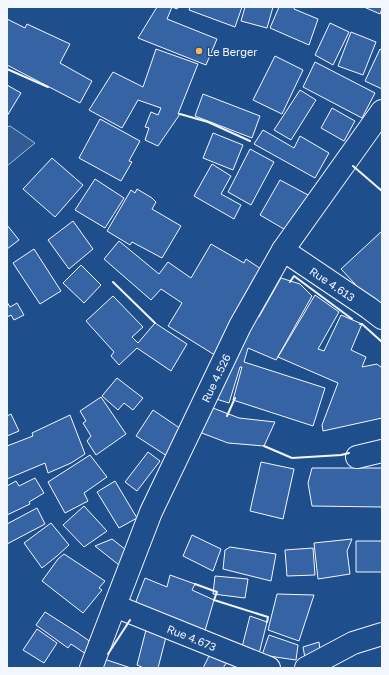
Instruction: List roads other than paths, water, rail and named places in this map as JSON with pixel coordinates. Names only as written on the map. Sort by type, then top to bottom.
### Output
[{"type":"street","name":"Rue 4.526","points":[[92,668],[151,512],[240,326],[283,250],[382,112]]},
{"type":"street","name":"Rue 4.613","points":[[283,250],[382,318]]},
{"type":"street","points":[[357,457],[382,450]]},
{"type":"street","name":"Rue 4.673","points":[[115,606],[269,668]]},
{"type":"street","points":[[306,668],[353,643],[382,634]]},
{"type":"place","name":"Le Berger","points":[[199,51]]}]
